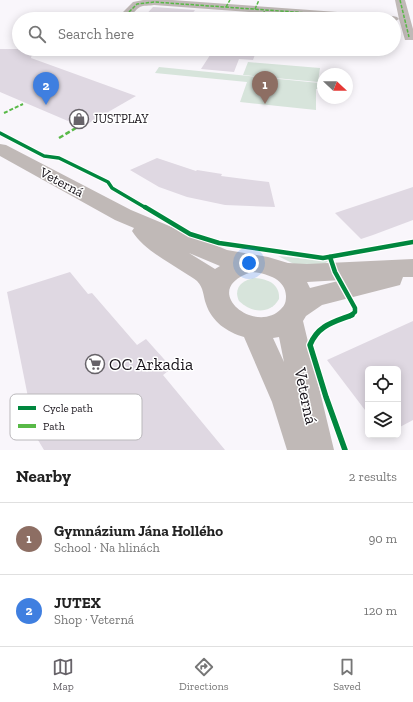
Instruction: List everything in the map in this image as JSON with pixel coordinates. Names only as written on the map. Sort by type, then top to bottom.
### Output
[{"type":"street","points":[[400,0],[401,12]]},
{"type":"street","points":[[129,12],[137,4],[146,1],[228,4],[273,12]]},
{"type":"street","points":[[401,20],[409,37]]},
{"type":"street","name":"Veterná","points":[[0,149],[123,215],[223,258],[252,263]]},
{"type":"street","name":"Veterná","points":[[123,215],[161,246],[206,275],[216,290]]},
{"type":"street","points":[[293,314],[300,301],[299,293],[292,278],[284,272],[269,265],[252,263],[234,267],[222,277],[216,290],[218,305],[228,317],[240,324],[254,328],[274,327],[293,314],[314,297],[413,272]]},
{"type":"street","points":[[284,272],[307,273],[413,268]]},
{"type":"street","name":"Veterná","points":[[293,314],[317,450]]},
{"type":"street","name":"Veterná","points":[[254,328],[285,396],[304,450]]},
{"type":"shaded area","points":[[248,62],[320,68],[317,68],[317,82],[243,75]]},
{"type":"shaded area","points":[[159,67],[317,83],[316,110],[240,102],[247,82],[155,73]]},
{"type":"shaded area","points":[[278,256],[328,261],[321,268],[298,266]]},
{"type":"shaded area","points":[[255,278],[269,281],[278,290],[279,299],[271,308],[266,310],[255,310],[239,301],[237,292],[240,285],[250,279]]},
{"type":"building","points":[[153,7],[195,10],[193,12],[148,12]]},
{"type":"building","points":[[0,49],[12,49],[12,56],[31,56],[31,58],[136,96],[82,127],[0,92]]},
{"type":"building","points":[[209,56],[254,56],[253,60],[239,59],[234,72],[201,69]]},
{"type":"building","points":[[157,158],[196,171],[222,174],[221,176],[269,182],[275,207],[225,205],[187,197],[159,187],[130,170]]},
{"type":"building","points":[[413,187],[413,220],[361,239],[335,213]]},
{"type":"building","name":"OC Arkadia","points":[[70,272],[88,294],[92,293],[137,345],[146,339],[172,368],[163,375],[225,450],[44,450],[38,440],[142,440],[142,394],[27,394],[7,292]]},
{"type":"building","points":[[413,321],[413,420],[401,426],[401,366],[365,366],[365,410],[327,360]]},
{"type":"marked path","points":[[226,7],[230,0]]},
{"type":"marked path","points":[[255,9],[259,0]]},
{"type":"marked path","points":[[400,0],[409,37]]},
{"type":"marked path","points":[[129,12],[137,4],[154,2],[295,12]]},
{"type":"marked path","points":[[4,113],[23,104]]},
{"type":"marked path","points":[[59,138],[76,128]]},
{"type":"cycle path","points":[[0,133],[44,156],[59,158],[108,182],[112,188],[190,234],[219,243],[323,258],[413,242]]},
{"type":"cycle path","points":[[330,257],[335,272],[355,308],[355,312],[352,315],[326,324],[317,332],[310,345],[326,397],[345,450]]},
{"type":"place","name":"Gymnázium Jána Hollého","points":[[265,104]]},
{"type":"place","name":"JUTEX","points":[[46,105]]},
{"type":"place","name":"JUSTPLAY","points":[[79,119]]},
{"type":"place","name":"OC Arkadia","points":[[95,364]]}]
